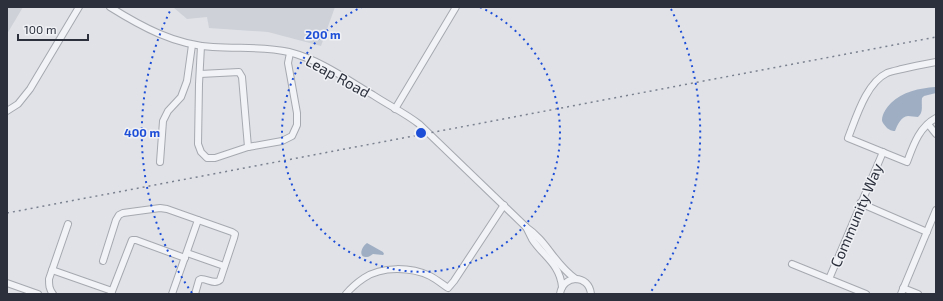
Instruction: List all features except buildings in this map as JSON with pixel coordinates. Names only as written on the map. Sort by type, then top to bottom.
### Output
[{"type":"street","points":[[7,111],[18,104],[30,89],[79,7]]},
{"type":"street","name":"Leap Road","points":[[111,7],[149,30],[181,42],[213,48],[266,48],[290,53],[322,65],[419,124],[526,227],[535,233],[561,267],[576,279],[586,283],[591,294]]},
{"type":"street","points":[[395,109],[456,7]]},
{"type":"street","points":[[160,162],[163,121],[168,111],[181,97],[187,81],[192,45]]},
{"type":"street","points":[[202,46],[198,144],[201,152],[208,158],[215,158],[248,147],[282,141],[292,136],[297,125],[297,113],[288,63],[290,53]]},
{"type":"street","points":[[883,152],[848,138],[859,110],[867,95],[882,76],[889,72],[936,62]]},
{"type":"street","points":[[200,74],[239,72],[242,77],[248,147]]},
{"type":"street","name":"Community Way","points":[[829,279],[860,203],[883,152],[907,162],[917,136],[936,118]]},
{"type":"street","points":[[928,124],[936,134]]},
{"type":"street","points":[[860,203],[927,232]]},
{"type":"street","points":[[346,294],[369,276],[379,272],[400,269],[421,272],[432,277],[448,288],[504,205]]},
{"type":"street","points":[[103,261],[116,220],[119,215],[123,214],[160,208],[167,209],[232,232],[235,234],[220,280],[218,282],[201,279],[199,280],[194,294]]},
{"type":"street","points":[[918,294],[902,291],[936,210]]},
{"type":"street","points":[[172,294],[198,220]]},
{"type":"street","points":[[51,293],[49,279],[68,224]]},
{"type":"street","name":"Leap Road","points":[[526,227],[532,239],[558,271],[562,287]]},
{"type":"street","points":[[52,270],[112,293],[132,240],[224,266]]},
{"type":"street","points":[[792,264],[866,294]]},
{"type":"street","points":[[560,294],[562,287],[568,281],[576,279]]},
{"type":"street","points":[[7,283],[38,294]]},
{"type":"shaded area","points":[[7,7],[23,7],[7,34]]},
{"type":"shaded area","points":[[173,7],[335,7],[321,46],[268,32],[209,28],[207,17],[187,19]]},
{"type":"water","points":[[935,87],[936,93],[924,96],[922,98],[922,111],[918,117],[906,116],[900,122],[895,131],[887,128],[883,123],[882,118],[886,109],[895,99],[912,91]]},
{"type":"water","points":[[367,243],[384,254],[373,254],[367,257],[362,256],[362,249]]},
{"type":"railway","points":[[7,213],[936,37]]}]
